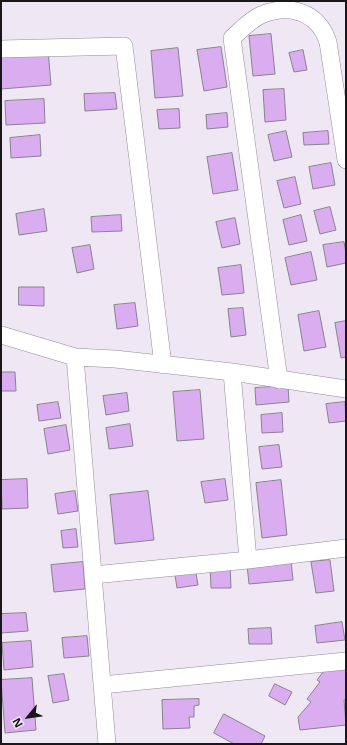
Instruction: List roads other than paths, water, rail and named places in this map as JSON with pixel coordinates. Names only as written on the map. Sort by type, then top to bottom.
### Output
[{"type":"street","points":[[279,380],[232,38],[250,21],[261,15],[285,11],[306,15],[315,20],[321,27],[328,42],[346,160]]},
{"type":"street","points":[[1,49],[124,46],[163,365]]},
{"type":"street","points":[[1,335],[75,357],[115,359],[232,372],[346,389]]},
{"type":"street","points":[[75,357],[107,744]]},
{"type":"street","points":[[232,372],[248,560]]},
{"type":"street","points":[[93,575],[248,560],[346,548]]},
{"type":"street","points":[[102,685],[346,660]]}]
